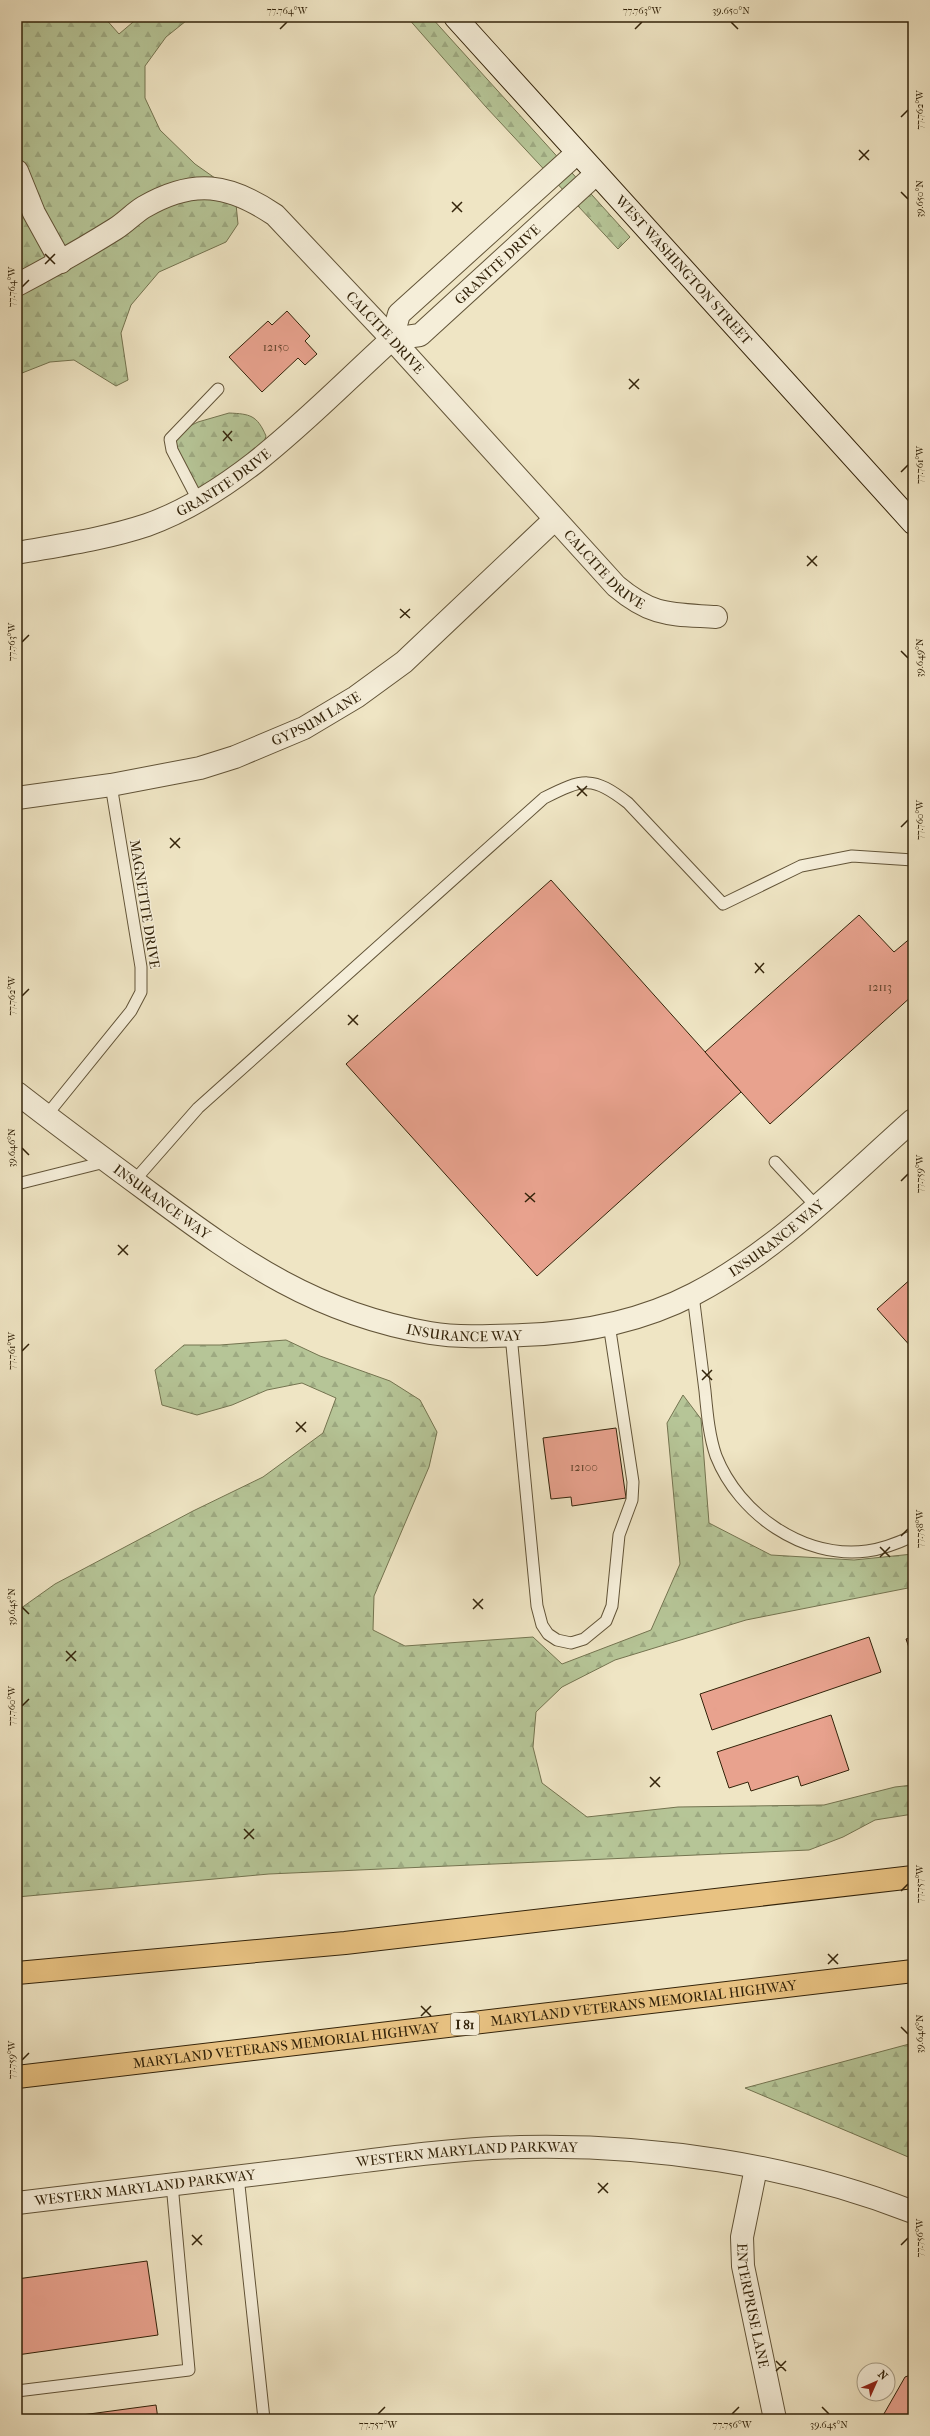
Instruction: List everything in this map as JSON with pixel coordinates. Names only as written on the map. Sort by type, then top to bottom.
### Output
[{"type":"highway","points":[[17,1973],[345,1943],[913,1877]]},
{"type":"highway","name":"MARYLAND VETERANS MEMORIAL HIGHWAY","points":[[17,2078],[913,1971]]},
{"type":"street","name":"WEST WASHINGTON STREET","points":[[455,17],[913,523]]},
{"type":"street","name":"GRANITE DRIVE","points":[[17,553],[100,539],[148,524],[198,500],[234,478],[267,452],[392,339],[399,314],[577,153]]},
{"type":"street","points":[[17,171],[34,213],[61,262]]},
{"type":"street","name":"GRANITE DRIVE","points":[[392,339],[420,335],[596,174]]},
{"type":"street","name":"CALCITE DRIVE","points":[[17,285],[61,262],[117,228],[143,207],[175,191],[203,188],[232,191],[254,201],[275,215],[392,339],[554,520],[616,586],[631,599],[660,613],[716,617]]},
{"type":"street","name":"GYPSUM LANE","points":[[17,798],[111,785],[166,775],[234,758],[304,728],[356,697],[404,662],[554,520]]},
{"type":"street","name":"INSURANCE WAY","points":[[17,1093],[105,1162],[134,1181],[222,1247],[268,1275],[319,1301],[376,1322],[432,1334],[541,1334],[609,1324],[645,1314],[693,1295],[746,1263],[785,1234],[913,1120]]},
{"type":"street","name":"WESTERN MARYLAND PARKWAY","points":[[17,2203],[426,2154],[519,2147],[597,2148],[678,2155],[756,2168],[826,2184],[913,2212]]},
{"type":"street","name":"ENTERPRISE LANE","points":[[756,2168],[742,2237],[743,2266],[775,2419]]},
{"type":"lane","points":[[198,500],[172,450],[170,439],[218,389]]},
{"type":"lane","points":[[134,1181],[198,1108],[544,798],[569,785],[593,782],[612,791],[623,799],[723,904],[801,866],[852,856],[913,860]]},
{"type":"lane","name":"MAGNETITE DRIVE","points":[[46,1116],[131,1011],[141,992],[141,967],[111,785]]},
{"type":"lane","points":[[17,1184],[105,1162]]},
{"type":"lane","points":[[776,1162],[816,1206]]},
{"type":"lane","points":[[693,1295],[708,1418],[716,1455],[731,1487],[750,1508],[774,1527],[797,1539],[835,1550],[866,1551],[895,1545],[913,1536]]},
{"type":"lane","points":[[511,1335],[537,1606],[542,1625],[548,1634],[557,1640],[571,1643],[584,1639],[606,1622],[612,1606],[619,1535],[632,1500],[633,1482],[609,1324]]},
{"type":"lane","points":[[238,2176],[264,2419]]},
{"type":"lane","points":[[17,2391],[189,2370],[172,2184]]},
{"type":"green space","points":[[17,17],[104,17],[119,34],[139,17],[191,17],[166,37],[145,66],[145,98],[160,130],[195,164],[222,183],[236,204],[238,224],[226,242],[159,272],[131,305],[121,333],[128,380],[116,386],[74,360],[50,362],[17,375]]},
{"type":"green space","points":[[407,17],[431,17],[630,237],[618,249],[486,107]]},
{"type":"green space","points":[[229,413],[248,415],[256,420],[266,436],[262,448],[246,462],[188,494],[171,435],[198,422]]},
{"type":"green space","points":[[286,1340],[320,1356],[390,1381],[420,1400],[437,1432],[429,1467],[374,1596],[373,1630],[405,1646],[533,1637],[562,1664],[651,1630],[680,1564],[667,1423],[683,1395],[701,1419],[709,1523],[771,1555],[854,1560],[913,1554],[913,1587],[746,1620],[615,1660],[562,1687],[536,1712],[533,1747],[542,1783],[587,1817],[678,1807],[824,1805],[895,1787],[913,1785],[913,1814],[875,1820],[843,1837],[809,1850],[269,1874],[17,1897],[17,1611],[55,1584],[193,1511],[263,1477],[323,1433],[336,1398],[302,1383],[267,1390],[232,1405],[197,1415],[162,1405],[155,1370],[184,1345],[220,1345]]},
{"type":"green space","points":[[913,2043],[913,2159],[745,2088]]},
{"type":"building","points":[[287,311],[310,336],[305,341],[317,354],[305,365],[298,358],[262,392],[229,357],[268,321],[272,325]]},
{"type":"building","points":[[551,880],[741,1092],[537,1276],[346,1064]]},
{"type":"building","points":[[859,915],[894,952],[913,936],[913,995],[770,1124],[705,1052]]},
{"type":"building","points":[[913,1277],[913,1349],[877,1309]]},
{"type":"building","points":[[616,1428],[626,1498],[572,1506],[571,1497],[551,1499],[543,1438]]},
{"type":"building","points":[[869,1637],[881,1672],[712,1730],[700,1694]]},
{"type":"building","points":[[913,1637],[913,1659],[906,1639]]},
{"type":"building","points":[[831,1715],[849,1770],[801,1786],[798,1776],[751,1791],[748,1782],[729,1788],[717,1752]]},
{"type":"building","points":[[147,2261],[158,2335],[17,2355],[17,2279]]},
{"type":"building","points":[[913,2374],[913,2419],[881,2419],[891,2402],[896,2402],[896,2393],[905,2377]]},
{"type":"building","points":[[156,2405],[158,2419],[52,2419]]}]
